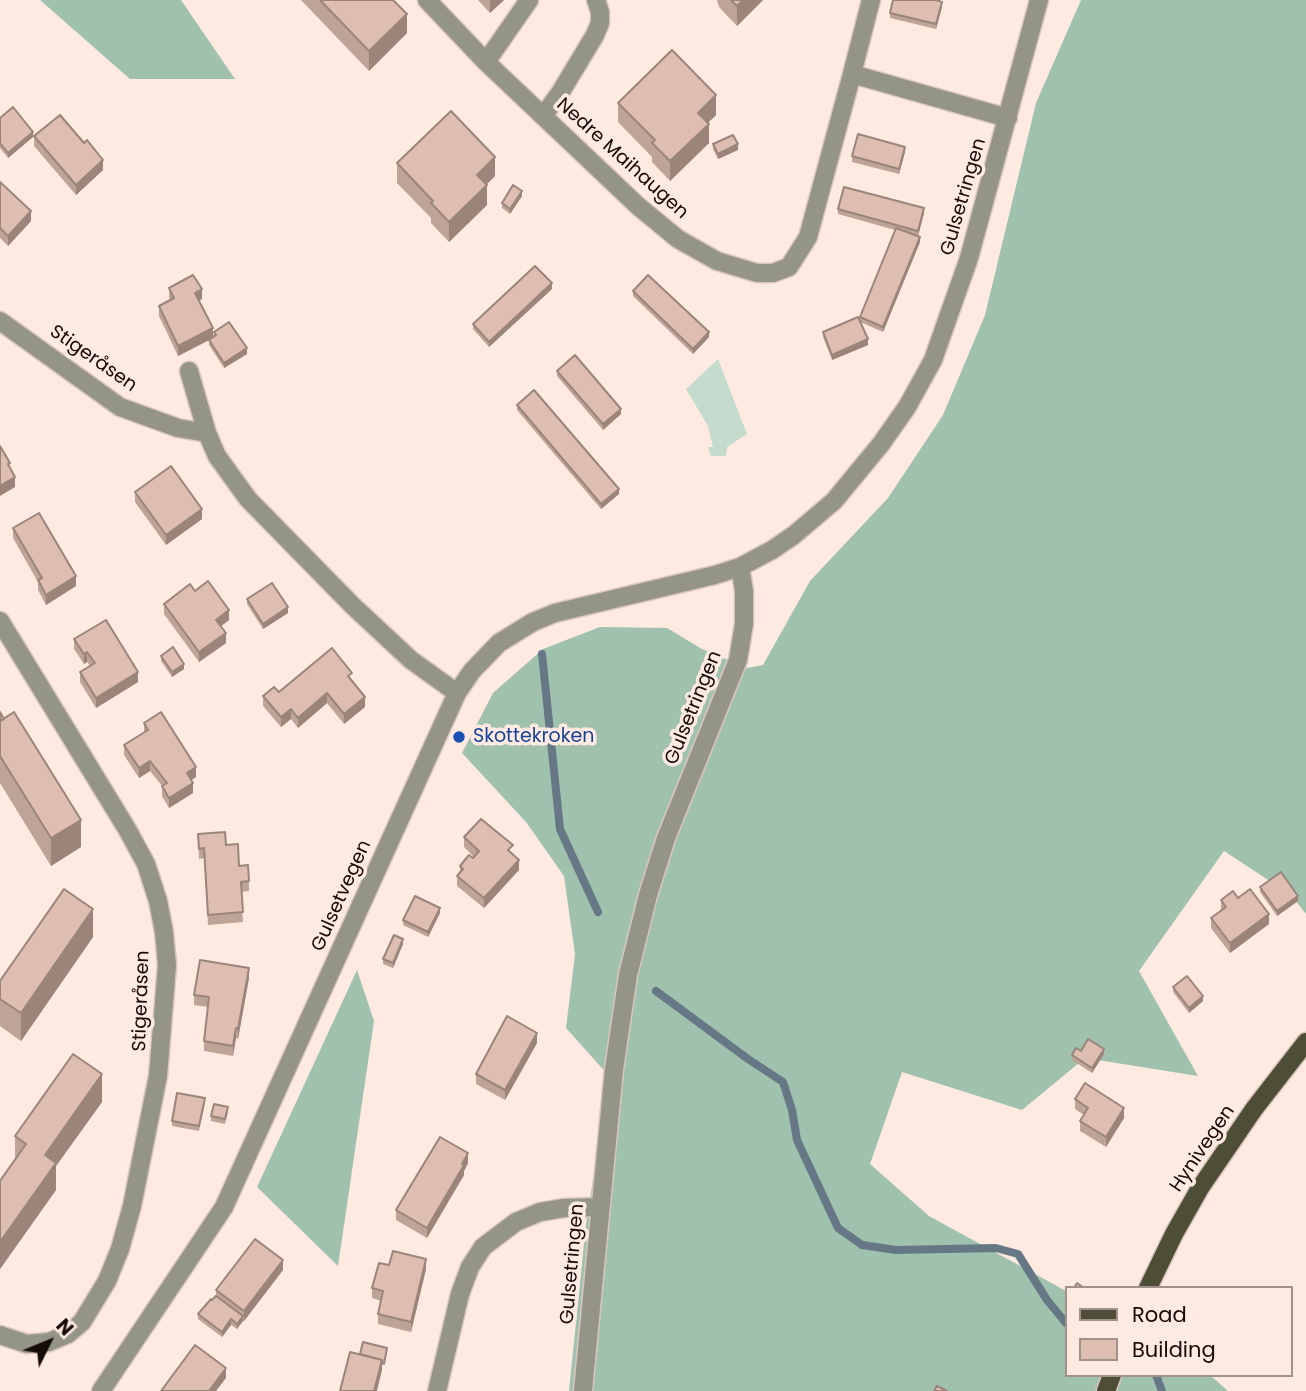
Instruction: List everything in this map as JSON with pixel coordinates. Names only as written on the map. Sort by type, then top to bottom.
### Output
[{"type":"main road","name":"Hynivegen","points":[[1149,1286],[1200,1188],[1254,1109],[1306,1042]]},
{"type":"street","name":"Nedre Maihaugen","points":[[427,0],[486,62],[629,198],[678,239],[716,261],[757,273],[773,273],[789,267],[808,237],[871,0]]},
{"type":"street","points":[[486,62],[529,0]]},
{"type":"street","points":[[543,116],[595,35],[600,23],[596,0]]},
{"type":"street","name":"Gulsetringen","points":[[583,1391],[599,1207],[614,1069],[628,975],[648,895],[666,838],[738,660],[744,625],[744,591],[740,567],[794,535],[834,502],[907,407],[933,360],[953,307],[1039,0]]},
{"type":"street","points":[[852,74],[1008,118]]},
{"type":"street","name":"Stigeråsen","points":[[0,321],[120,407],[178,428],[207,433]]},
{"type":"street","points":[[189,371],[207,433],[228,472],[277,530],[353,606],[402,651],[457,693]]},
{"type":"street","name":"Gulsetvegen","points":[[101,1391],[224,1207],[457,693],[484,656],[499,643],[533,622],[555,613],[683,584],[740,567]]},
{"type":"street","name":"Stigeråsen","points":[[0,621],[146,864],[158,901],[167,965],[159,1076],[132,1206],[120,1249],[107,1281],[82,1322],[68,1334],[49,1342],[27,1343],[0,1335]]},
{"type":"street","points":[[437,1391],[460,1294],[470,1267],[483,1247],[516,1222],[540,1212],[599,1207]]},
{"type":"green space","points":[[40,0],[181,0],[235,79],[130,79]]},
{"type":"green space","points":[[1081,0],[1306,0],[1306,914],[1291,895],[1224,851],[1139,971],[1198,1076],[1085,1058],[1022,1110],[902,1072],[870,1164],[929,1216],[1064,1290],[1064,1377],[1212,1377],[1228,1391],[569,1391],[586,1224],[609,1076],[566,1028],[575,954],[564,876],[526,822],[462,753],[493,693],[543,649],[600,627],[667,628],[702,649],[747,668],[763,665],[810,581],[888,498],[943,415],[985,315],[1036,103]]},
{"type":"green space","points":[[718,359],[747,434],[727,447],[726,456],[711,456],[708,447],[713,447],[708,426],[686,389]]},
{"type":"green space","points":[[357,970],[374,1021],[338,1266],[257,1187]]},
{"type":"building","points":[[320,0],[393,0],[407,14],[369,51]]},
{"type":"building","points":[[731,0],[743,0],[737,6]]},
{"type":"building","points":[[893,0],[942,2],[936,24],[890,13]]},
{"type":"building","points":[[672,50],[716,95],[698,113],[709,124],[670,161],[652,143],[655,140],[618,103]]},
{"type":"building","points":[[13,107],[33,132],[8,153],[0,143],[0,118]]},
{"type":"building","points":[[451,111],[495,157],[477,175],[487,185],[449,222],[397,163]]},
{"type":"building","points":[[60,115],[84,143],[87,140],[103,160],[76,185],[34,136]]},
{"type":"building","points":[[858,134],[905,147],[899,169],[852,156]]},
{"type":"building","points":[[733,135],[738,144],[718,154],[713,144]]},
{"type":"building","points":[[0,182],[31,211],[8,236],[0,228]]},
{"type":"building","points":[[513,185],[522,191],[510,209],[502,203]]},
{"type":"building","points":[[844,187],[924,208],[918,231],[838,209]]},
{"type":"building","points":[[896,228],[920,237],[883,327],[860,317]]},
{"type":"building","points":[[535,266],[552,283],[489,342],[473,324]]},
{"type":"building","points":[[193,275],[202,289],[195,293],[213,328],[178,346],[159,306],[174,298],[169,288]]},
{"type":"building","points":[[648,275],[709,332],[693,349],[633,291]]},
{"type":"building","points":[[858,317],[868,339],[832,355],[823,332]]},
{"type":"building","points":[[229,322],[247,348],[224,363],[209,340],[216,335],[214,332]]},
{"type":"building","points":[[575,355],[621,409],[603,424],[557,371]]},
{"type":"building","points":[[534,390],[619,489],[601,504],[517,405]]},
{"type":"building","points":[[0,446],[15,477],[0,486]]},
{"type":"building","points":[[171,466],[202,509],[166,535],[135,492]]},
{"type":"building","points":[[39,513],[76,576],[46,595],[38,580],[42,578],[13,528]]},
{"type":"building","points":[[208,581],[229,610],[216,620],[226,633],[199,652],[164,604],[190,584],[195,591]]},
{"type":"building","points":[[272,583],[288,607],[263,624],[247,599]]},
{"type":"building","points":[[106,620],[138,672],[96,698],[80,672],[95,663],[87,652],[84,654],[74,639]]},
{"type":"building","points":[[173,647],[184,664],[172,672],[161,656]]},
{"type":"building","points":[[332,648],[352,673],[348,676],[365,697],[344,714],[327,693],[298,718],[291,709],[281,717],[263,696],[274,687],[279,692]]},
{"type":"building","points":[[14,712],[81,820],[51,838],[0,756],[0,721]]},
{"type":"building","points":[[161,712],[196,767],[187,773],[193,783],[169,798],[162,786],[167,783],[150,761],[139,768],[124,745],[148,730],[144,723]]},
{"type":"building","points":[[481,819],[513,845],[508,850],[519,860],[484,898],[457,876],[463,869],[460,866],[469,855],[473,858],[479,851],[464,837]]},
{"type":"building","points":[[225,832],[226,845],[238,844],[239,866],[248,865],[249,881],[241,882],[243,912],[208,915],[204,848],[199,849],[198,834]]},
{"type":"building","points":[[1281,872],[1298,896],[1277,911],[1260,887]]},
{"type":"building","points":[[64,889],[93,909],[21,1013],[0,999],[0,981]]},
{"type":"building","points":[[1250,889],[1269,914],[1230,943],[1211,918],[1226,907],[1221,900],[1233,891],[1238,898]]},
{"type":"building","points":[[415,896],[440,908],[428,932],[403,920]]},
{"type":"building","points":[[394,935],[403,939],[393,963],[383,959]]},
{"type":"building","points":[[200,960],[249,968],[233,1046],[204,1041],[209,997],[194,995]]},
{"type":"building","points":[[1187,976],[1203,996],[1189,1008],[1173,987]]},
{"type":"building","points":[[507,1016],[537,1033],[505,1090],[476,1074]]},
{"type":"building","points":[[1088,1039],[1104,1049],[1092,1068],[1072,1055],[1076,1048],[1081,1051]]},
{"type":"building","points":[[73,1054],[102,1074],[45,1155],[56,1163],[0,1242],[0,1181],[26,1144],[15,1136]]},
{"type":"building","points":[[1085,1083],[1124,1108],[1106,1137],[1080,1121],[1088,1108],[1075,1099]]},
{"type":"building","points":[[177,1093],[205,1098],[199,1126],[172,1121]]},
{"type":"building","points":[[214,1104],[228,1107],[225,1119],[211,1116]]},
{"type":"building","points":[[440,1137],[468,1153],[462,1164],[464,1165],[427,1228],[396,1210]]},
{"type":"building","points":[[255,1239],[283,1260],[244,1311],[216,1290]]},
{"type":"building","points":[[393,1251],[426,1259],[411,1322],[378,1314],[383,1291],[372,1288],[379,1263],[389,1265]]},
{"type":"building","points":[[216,1296],[243,1316],[237,1324],[231,1319],[222,1332],[198,1314]]},
{"type":"building","points":[[363,1342],[387,1348],[384,1364],[382,1360],[360,1354]]},
{"type":"building","points":[[195,1345],[226,1368],[209,1391],[161,1391]]},
{"type":"building","points":[[350,1352],[382,1360],[374,1391],[340,1391]]},
{"type":"building","points":[[937,1386],[947,1391],[934,1391]]},
{"type":"waterway","points":[[542,654],[560,829],[598,912]]},
{"type":"waterway","points":[[656,991],[783,1082],[792,1110],[797,1140],[838,1228],[862,1245],[896,1250],[996,1248],[1018,1254],[1047,1300],[1064,1321]]},
{"type":"waterway","points":[[1157,1377],[1162,1391]]},
{"type":"place","name":"Skottekroken","points":[[459,737]]}]
